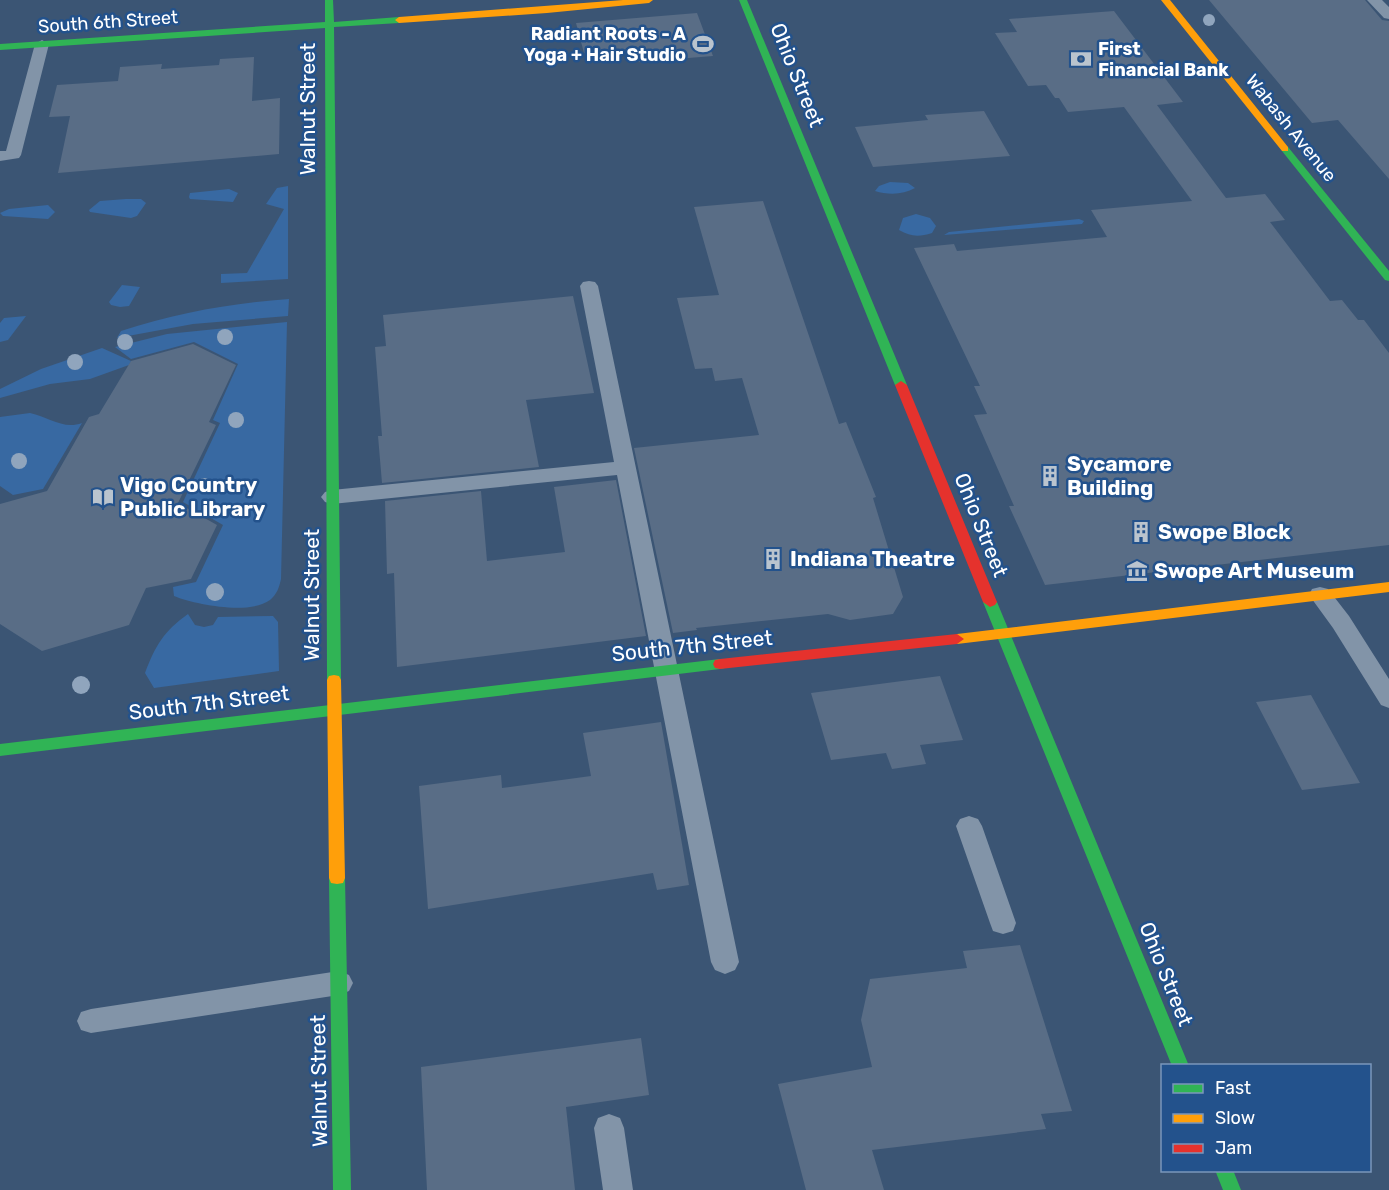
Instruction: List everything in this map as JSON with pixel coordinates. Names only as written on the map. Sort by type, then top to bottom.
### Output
[{"type":"street","name":"Walnut Street","points":[[329,0],[334,709],[342,1190]]},
{"type":"street","name":"South 6th Street","points":[[0,47],[328,26],[546,5],[649,0]]},
{"type":"street","name":"Ohio Street","points":[[743,0],[1181,1064]]},
{"type":"street","name":"Wabash Avenue","points":[[1165,0],[1389,278]]},
{"type":"street","name":"South 7th Street","points":[[0,750],[668,669],[1002,633],[1389,587]]},
{"type":"street","points":[[1225,1172],[1232,1190]]},
{"type":"lane","points":[[1374,0],[1389,15]]},
{"type":"lane","points":[[0,156],[13,155],[42,44]]},
{"type":"lane","points":[[589,286],[624,468],[668,669],[725,962]]},
{"type":"lane","points":[[332,497],[624,468]]},
{"type":"lane","points":[[1320,595],[1341,621],[1389,699]]},
{"type":"lane","points":[[969,826],[1003,923]]},
{"type":"lane","points":[[91,1021],[339,983]]},
{"type":"lane","points":[[609,1128],[618,1190]]},
{"type":"shaded area","points":[[890,182],[908,183],[915,188],[895,194],[875,191],[879,186]]},
{"type":"shaded area","points":[[288,186],[288,279],[221,283],[221,274],[247,273],[284,209],[266,204],[277,188]]},
{"type":"shaded area","points":[[229,189],[238,193],[233,202],[190,199],[189,197],[190,193]]},
{"type":"shaded area","points":[[141,199],[146,203],[137,216],[131,218],[89,210],[100,201]]},
{"type":"shaded area","points":[[48,205],[55,212],[48,219],[3,216],[0,213],[9,209]]},
{"type":"shaded area","points":[[916,214],[930,218],[936,226],[932,233],[915,236],[899,230],[903,218]]},
{"type":"shaded area","points":[[1079,219],[1084,221],[1082,224],[944,235],[949,232]]},
{"type":"shaded area","points":[[122,285],[140,287],[129,306],[111,305],[109,302]]},
{"type":"shaded area","points":[[289,299],[288,316],[193,324],[117,338],[121,331],[183,314],[246,303]]},
{"type":"shaded area","points":[[26,316],[8,340],[0,342],[0,323],[4,318]]},
{"type":"shaded area","points":[[287,322],[281,579],[278,588],[270,600],[261,605],[237,608],[195,603],[174,596],[173,587],[196,582],[223,525],[183,502],[220,423],[213,420],[238,364],[194,342],[131,359],[115,347],[167,334]]},
{"type":"shaded area","points":[[102,348],[131,361],[129,365],[90,379],[50,384],[0,398],[0,389],[41,369]]},
{"type":"shaded area","points":[[30,413],[62,424],[82,423],[43,489],[13,495],[0,486],[0,417]]},
{"type":"shaded area","points":[[188,614],[195,625],[204,627],[213,625],[218,617],[273,616],[278,622],[279,671],[154,688],[145,673],[153,655],[166,633]]},
{"type":"building","points":[[1209,0],[1365,0],[1382,20],[1389,21],[1389,179],[1338,120],[1312,123]]},
{"type":"building","points":[[1114,11],[1183,102],[1157,105],[1226,198],[1265,194],[1285,220],[1270,222],[1330,301],[1342,300],[1358,320],[1364,320],[1389,353],[1389,545],[1045,585],[1009,506],[1014,506],[974,415],[987,414],[974,386],[980,386],[914,248],[954,244],[957,251],[1107,237],[1091,210],[1192,201],[1124,107],[1068,112],[1059,98],[1055,98],[1046,85],[1028,86],[995,33],[1017,32],[1009,19]]},
{"type":"building","points":[[697,13],[713,56],[639,62],[634,49],[584,53],[576,23]]},
{"type":"building","points":[[254,57],[252,101],[280,98],[279,154],[58,173],[70,116],[49,117],[57,85],[118,81],[120,67],[162,64],[161,69],[219,65],[220,59]]},
{"type":"building","points":[[984,111],[1010,156],[873,167],[855,127],[928,120],[925,115]]},
{"type":"building","points":[[763,201],[839,424],[846,422],[876,497],[873,498],[903,597],[893,614],[850,620],[828,614],[696,628],[697,630],[673,633],[634,448],[759,435],[742,378],[715,381],[712,368],[695,369],[677,298],[719,295],[694,207]]},
{"type":"building","points":[[573,296],[594,393],[526,400],[539,467],[382,483],[378,436],[382,436],[375,347],[386,346],[383,315]]},
{"type":"building","name":"Vigo Country Public Library","points":[[193,344],[236,365],[209,422],[216,425],[178,503],[217,525],[191,579],[146,588],[129,625],[42,651],[0,624],[0,504],[47,491],[89,417],[99,414],[131,361]]},
{"type":"building","points":[[616,480],[646,636],[397,667],[394,573],[387,574],[385,501],[481,491],[487,561],[565,552],[554,487]]},
{"type":"building","points":[[940,676],[963,740],[920,745],[926,764],[892,769],[886,753],[831,760],[811,693]]},
{"type":"building","points":[[1311,695],[1360,783],[1302,790],[1256,702]]},
{"type":"building","points":[[661,722],[689,885],[657,890],[653,873],[428,909],[419,786],[501,775],[502,788],[591,776],[583,733]]},
{"type":"building","points":[[1020,945],[1072,1111],[1041,1114],[1046,1129],[872,1150],[884,1190],[806,1190],[778,1084],[872,1067],[861,1020],[870,979],[967,968],[963,951]]},
{"type":"building","points":[[641,1038],[649,1095],[566,1107],[575,1190],[427,1190],[421,1067]]},
{"type":"traffic: fast","points":[[329,0],[334,680]]},
{"type":"traffic: fast","points":[[743,0],[901,385]]},
{"type":"traffic: fast","points":[[0,47],[399,20]]},
{"type":"traffic: fast","points":[[1285,149],[1389,278]]},
{"type":"traffic: fast","points":[[990,602],[1180,1064]]},
{"type":"traffic: fast","points":[[0,750],[720,664]]},
{"type":"traffic: fast","points":[[337,878],[342,1190]]},
{"type":"traffic: fast","points":[[1225,1172],[1232,1190]]},
{"type":"traffic: slow","points":[[399,20],[547,10],[649,0]]},
{"type":"traffic: slow","points":[[1165,0],[1285,149]]},
{"type":"traffic: slow","points":[[957,639],[1389,587]]},
{"type":"traffic: slow","points":[[334,680],[337,878]]},
{"type":"traffic: jam","points":[[901,385],[990,602]]},
{"type":"traffic: jam","points":[[720,664],[957,639]]},
{"type":"place","name":"Radiant Roots - A Yoga + Hair Studio","points":[[703,44]]},
{"type":"place","name":"First Financial Bank","points":[[1081,59]]},
{"type":"place","name":"Sycamore Building","points":[[1050,476]]},
{"type":"place","name":"Vigo Country Public Library","points":[[103,497]]},
{"type":"place","name":"Swope Block","points":[[1141,532]]},
{"type":"place","name":"Indiana Theatre","points":[[773,559]]},
{"type":"place","name":"Swope Art Museum","points":[[1137,571]]}]
